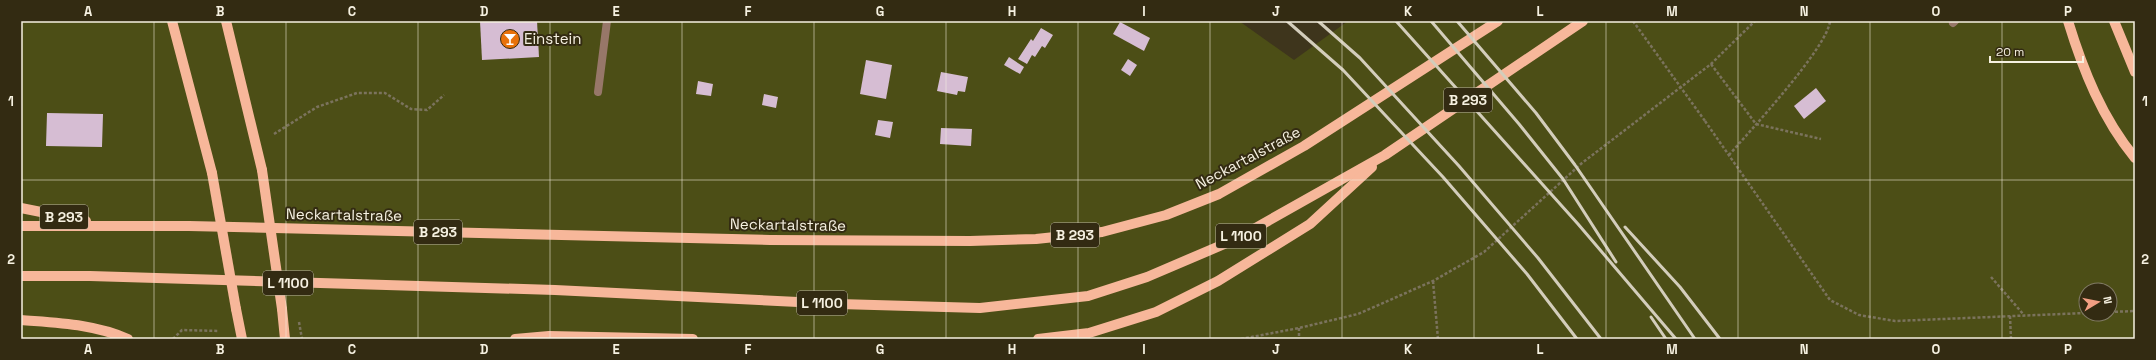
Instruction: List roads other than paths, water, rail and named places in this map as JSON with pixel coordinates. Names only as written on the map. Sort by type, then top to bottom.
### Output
[{"type":"main road","points":[[172,21],[212,173],[242,339]]},
{"type":"main road","points":[[226,21],[262,170],[286,339]]},
{"type":"main road","name":"Neckartalstraße","points":[[21,226],[106,226],[778,240],[970,241],[1036,239],[1102,232],[1166,215],[1219,194],[1304,146],[1498,21]]},
{"type":"main road","name":"B 293","points":[[1038,339],[1089,333],[1149,314],[1218,281],[1310,224],[1385,155],[1583,21]]},
{"type":"main road","points":[[2068,21],[2091,88],[2121,141],[2135,158]]},
{"type":"main road","points":[[2114,21],[2135,72]]},
{"type":"main road","name":"L 1100","points":[[21,276],[90,276],[555,290],[840,304],[980,308],[1088,296],[1147,277],[1236,239],[1385,155]]},
{"type":"main road","name":"B 293","points":[[21,208],[106,226]]},
{"type":"main road","points":[[21,320],[74,324],[108,331],[128,339]]},
{"type":"main road","points":[[515,339],[549,336],[693,339]]},
{"type":"lane","points":[[598,92],[607,21]]},
{"type":"railway","points":[[1287,21],[1343,70],[1443,177],[1527,274],[1577,339]]},
{"type":"railway","points":[[1318,21],[1360,58],[1459,166],[1538,258],[1601,339]]},
{"type":"railway","points":[[1396,21],[1578,224],[1676,339]]},
{"type":"railway","points":[[1431,21],[1519,124],[1563,179],[1616,262]]},
{"type":"railway","points":[[1457,21],[1536,113],[1575,165],[1695,339]]},
{"type":"railway","points":[[1625,227],[1680,287],[1720,339]]},
{"type":"railway","points":[[1651,317],[1666,339]]},
{"type":"place","name":"Einstein","points":[[510,39]]}]
